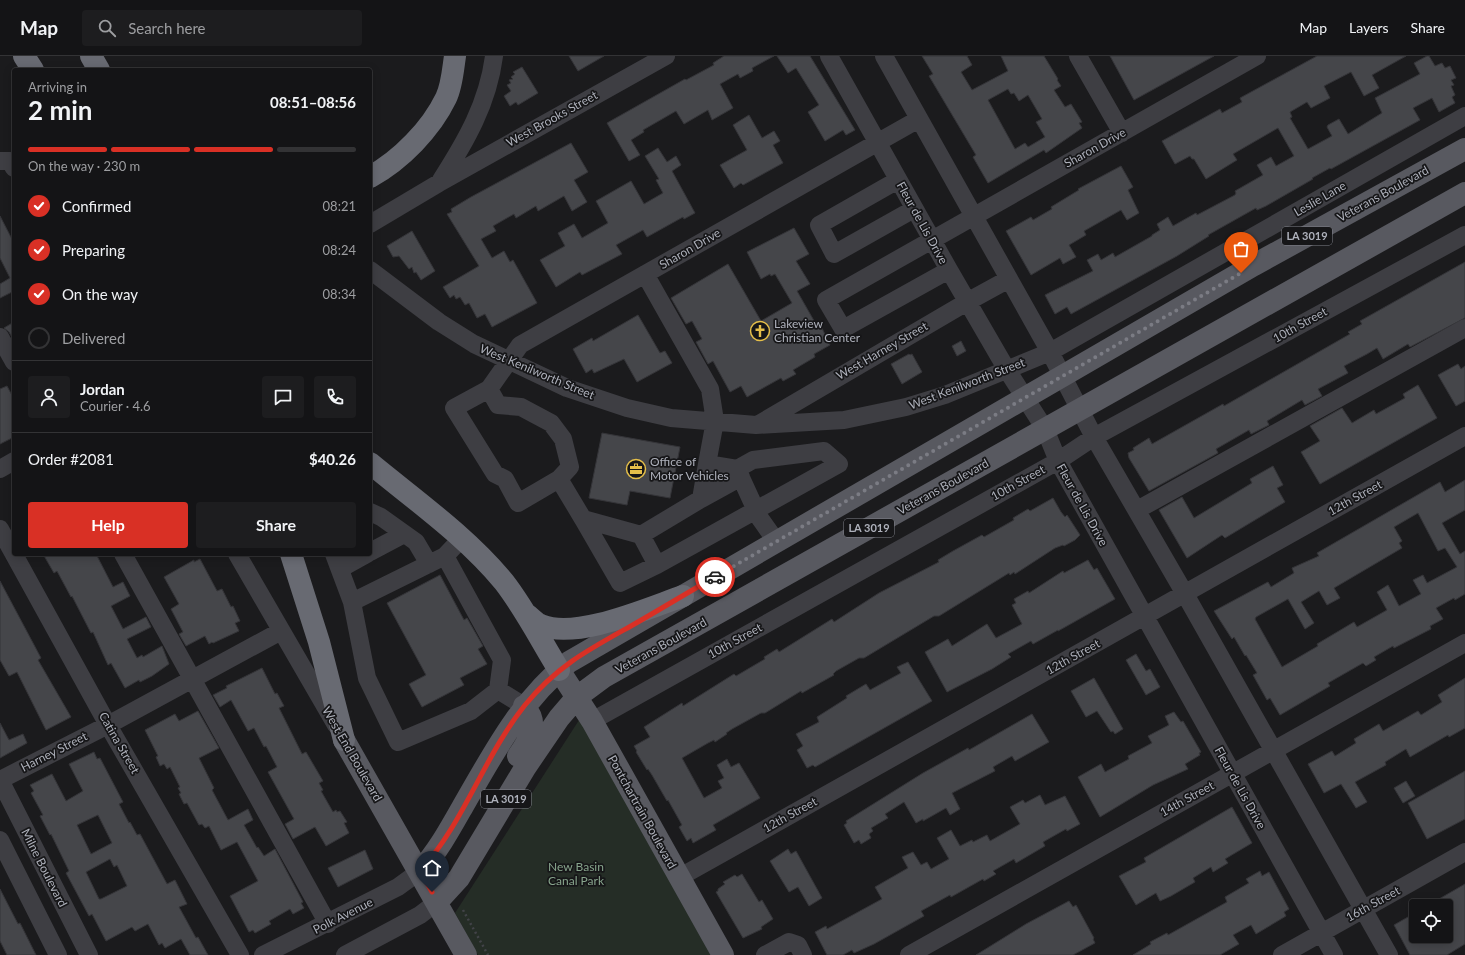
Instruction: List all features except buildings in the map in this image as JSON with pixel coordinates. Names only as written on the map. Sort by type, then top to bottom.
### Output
[{"type":"highway","points":[[24,56],[32,68]]},
{"type":"highway","points":[[91,56],[98,68]]},
{"type":"highway","points":[[372,175],[381,171],[406,150],[430,124],[447,97],[456,56]]},
{"type":"highway","points":[[372,465],[462,538],[478,554],[504,583],[524,612],[559,670]]},
{"type":"highway","points":[[292,556],[319,642],[344,740]]},
{"type":"highway","points":[[524,612],[540,625],[553,629],[592,626],[683,596]]},
{"type":"main road","name":"Veterans Boulevard","points":[[420,871],[436,854],[494,752],[524,706],[559,670],[585,652],[1254,265],[1465,149]]},
{"type":"main road","name":"Veterans Boulevard","points":[[438,902],[459,878],[525,768],[559,718],[577,697],[604,677],[1465,193]]},
{"type":"main road","points":[[776,541],[793,571]]},
{"type":"main road","name":"Pontchartrain Boulevard","points":[[559,670],[592,721],[723,955]]},
{"type":"main road","points":[[497,814],[502,780],[527,744],[532,729],[533,719],[531,713],[524,706]]},
{"type":"main road","name":"West End Boulevard","points":[[344,740],[438,902],[466,955]]},
{"type":"street","points":[[439,183],[467,139],[482,108],[492,77],[494,56]]},
{"type":"street","name":"West Brooks Street","points":[[372,223],[439,183],[666,56]]},
{"type":"street","name":"Fleur de Lis Drive","points":[[829,56],[967,302],[1007,370],[1045,430],[1058,461],[1146,617],[1231,774],[1334,955]]},
{"type":"street","points":[[884,56],[1050,352],[1079,411],[1274,750],[1389,955]]},
{"type":"street","points":[[1078,56],[1122,133]]},
{"type":"street","name":"Sharon Drive","points":[[949,270],[843,329],[826,300],[1257,56]]},
{"type":"street","name":"Leslie Lane","points":[[1050,352],[1465,116]]},
{"type":"street","name":"Sharon Drive","points":[[489,389],[507,361],[520,345],[919,119]]},
{"type":"street","points":[[898,180],[819,226],[834,254],[914,209]]},
{"type":"street","name":"10th Street","points":[[592,721],[1058,461],[1094,437],[1465,235]]},
{"type":"street","name":"West Kenilworth Street","points":[[372,272],[439,322],[474,344],[507,361],[567,388],[627,408],[671,418],[756,425],[844,420],[899,409],[945,395],[1050,352]]},
{"type":"street","points":[[645,274],[710,389],[715,422],[701,500]]},
{"type":"street","name":"West Harney Street","points":[[756,425],[1009,279]]},
{"type":"street","points":[[1137,510],[1465,328]]},
{"type":"street","points":[[0,337],[12,358]]},
{"type":"street","points":[[489,389],[498,405],[521,407],[550,423],[563,439],[570,467],[560,480],[518,503],[505,479],[495,474],[454,408],[489,389]]},
{"type":"street","name":"12th Street","points":[[680,877],[1146,617],[1465,436]]},
{"type":"street","points":[[560,480],[620,583],[658,565],[839,464],[824,451],[754,460],[739,473],[701,500],[641,535]]},
{"type":"street","points":[[0,469],[12,462]]},
{"type":"street","points":[[707,464],[739,473]]},
{"type":"street","points":[[739,473],[756,511],[776,541]]},
{"type":"street","points":[[372,513],[381,517],[416,542],[428,564]]},
{"type":"street","points":[[583,519],[641,535],[658,565]]},
{"type":"street","name":"Catina Street","points":[[0,530],[12,552]]},
{"type":"street","points":[[372,551],[404,534]]},
{"type":"street","points":[[352,602],[445,556],[462,538]]},
{"type":"street","name":"Catina Street","points":[[14,556],[108,725],[240,955]]},
{"type":"street","points":[[124,556],[191,679],[247,775],[328,924]]},
{"type":"street","name":"West End Boulevard","points":[[238,556],[344,740]]},
{"type":"street","points":[[360,556],[337,562],[352,602],[367,678],[398,742],[471,711],[498,690],[502,660],[445,556]]},
{"type":"street","name":"Harney Street","points":[[0,780],[108,725],[281,631]]},
{"type":"street","name":"14th Street","points":[[909,955],[1465,643]]},
{"type":"street","points":[[498,690],[524,706]]},
{"type":"street","name":"Milne Boulevard","points":[[0,780],[89,955]]},
{"type":"street","points":[[2,849],[58,955]]},
{"type":"street","name":"16th Street","points":[[1282,955],[1465,852]]},
{"type":"street","name":"Polk Avenue","points":[[264,955],[328,924],[398,887],[420,871]]},
{"type":"street","points":[[346,955],[420,915],[438,902]]},
{"type":"street","points":[[765,955],[789,942],[798,944],[804,955]]},
{"type":"path","points":[[463,910],[488,955]]},
{"type":"green space","name":"New Basin Canal Park","points":[[581,717],[714,955],[478,955],[455,913]]},
{"type":"way so far","points":[[715,577],[1241,273]]},
{"type":"place","name":"Lakeview Christian Center","points":[[760,331]]},
{"type":"place","name":"Office of Motor Vehicles","points":[[636,469]]},
{"type":"route","points":[[432,892],[420,871],[436,854],[494,752],[524,706],[538,690],[569,662],[715,577]]}]
